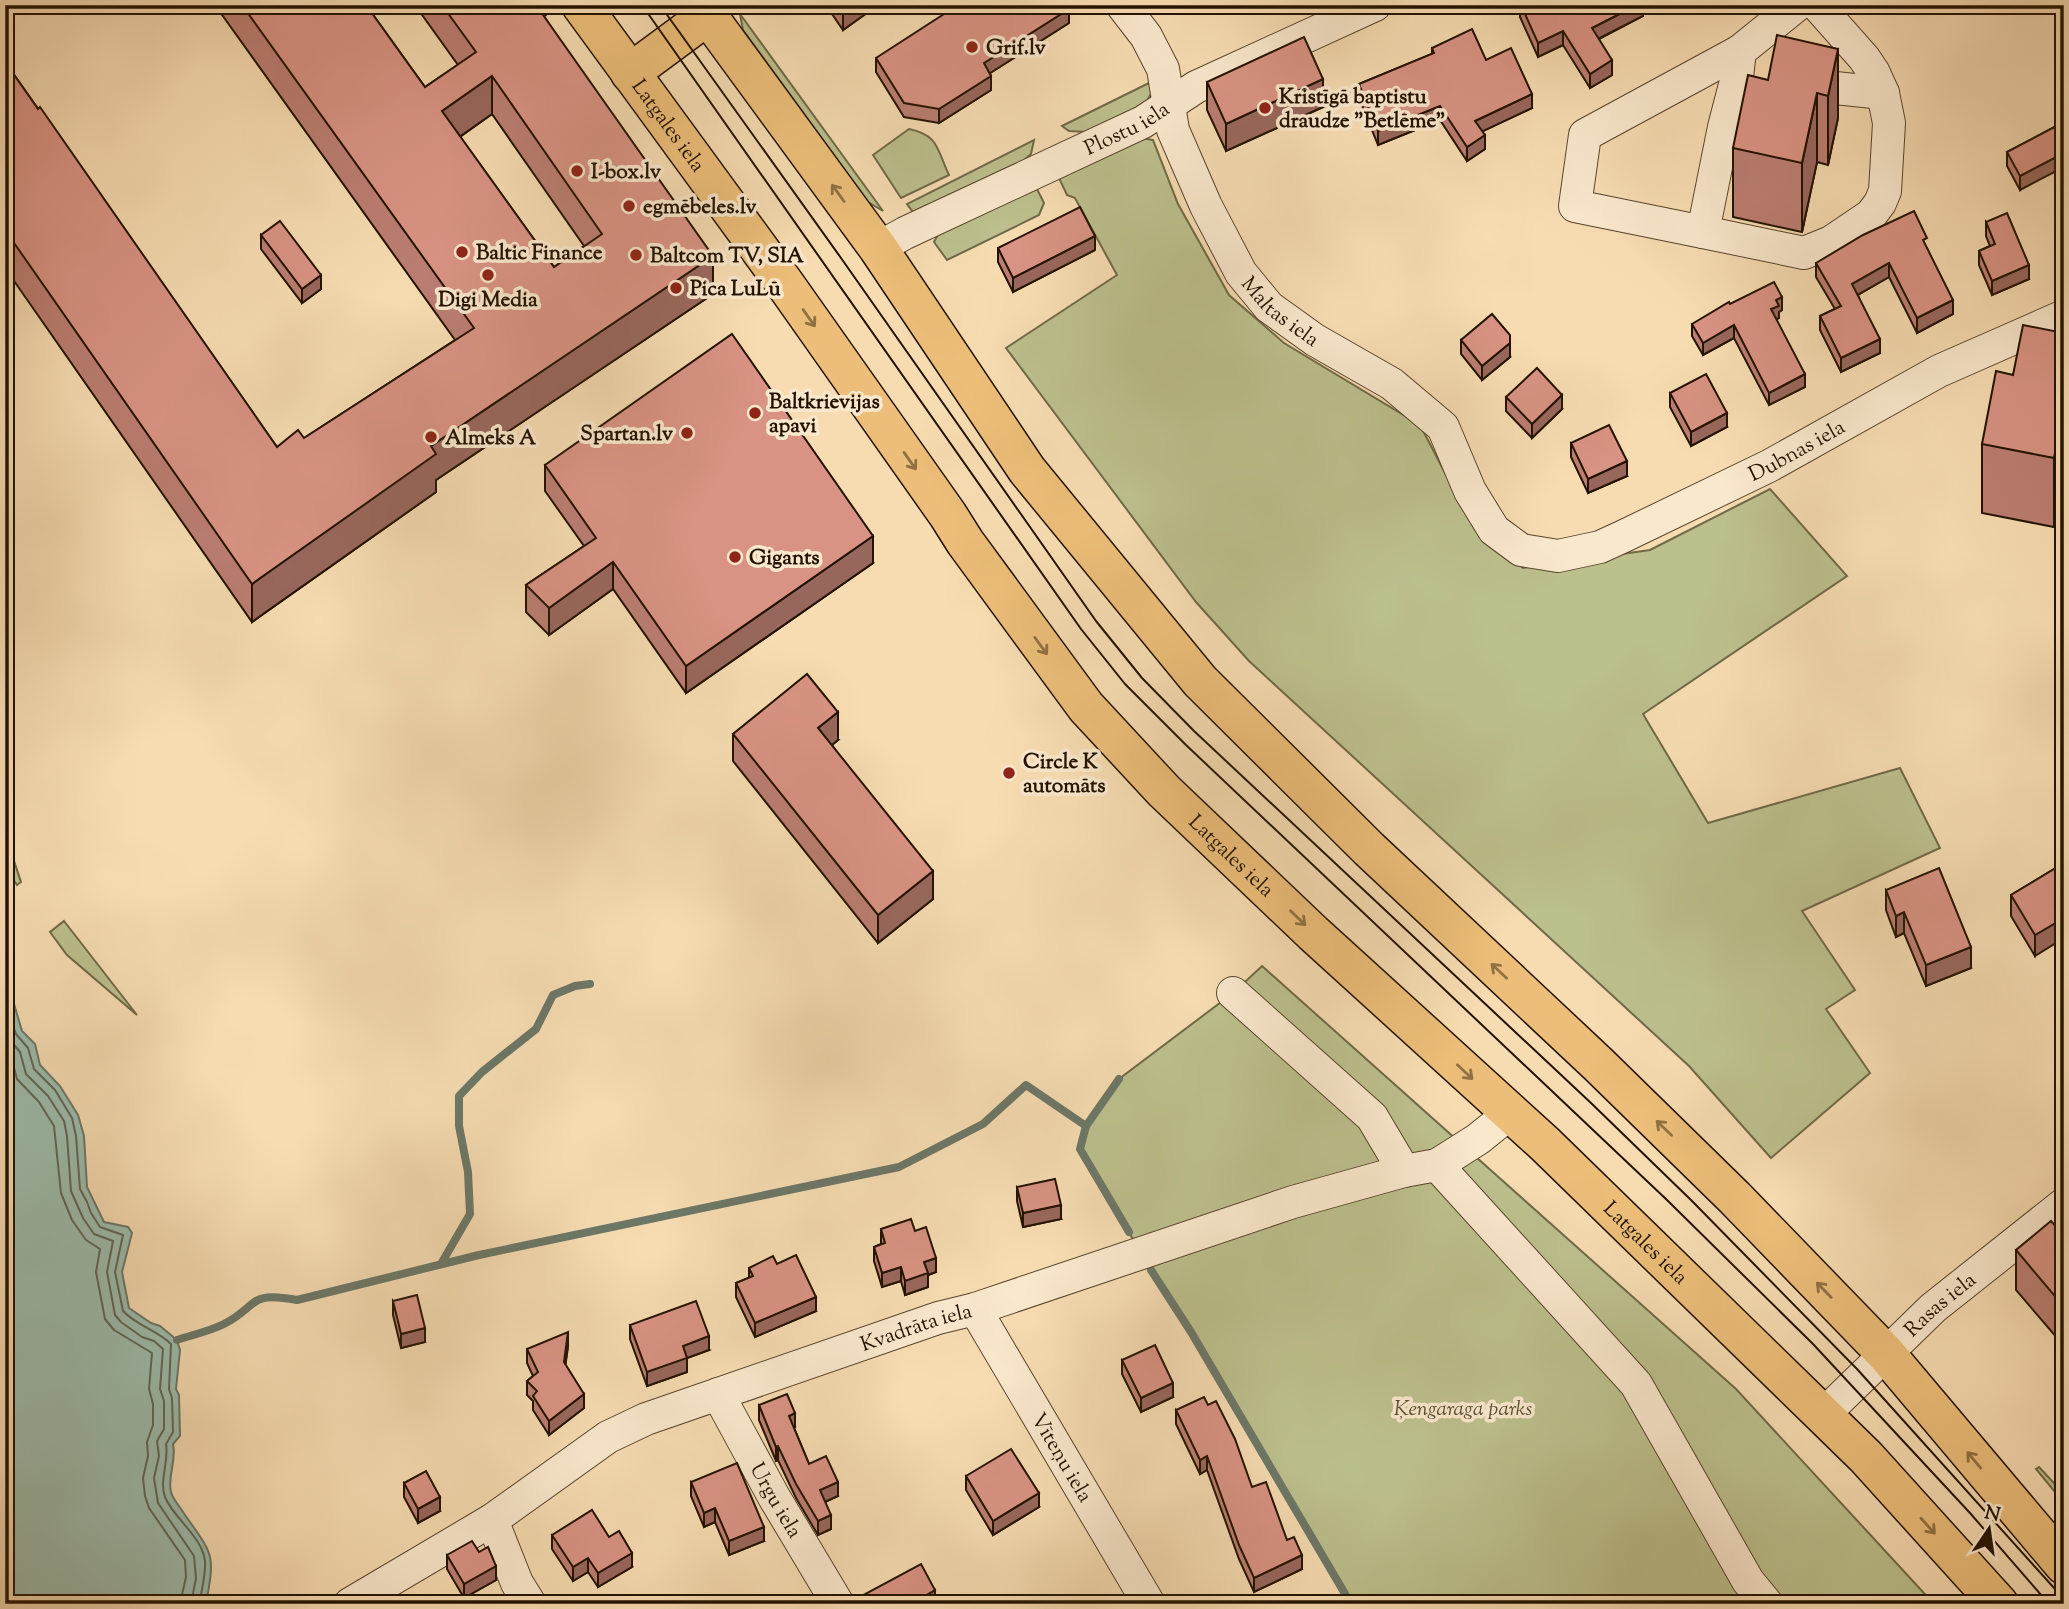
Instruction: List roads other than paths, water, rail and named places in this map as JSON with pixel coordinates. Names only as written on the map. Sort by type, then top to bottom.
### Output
[{"type":"highway","name":"Latgales iela","points":[[581,5],[785,284],[965,542],[1086,707],[1164,791],[1509,1114],[1545,1144],[1823,1415],[1872,1464],[1999,1604]]},
{"type":"highway","points":[[630,73],[708,9],[878,248],[1027,470],[1200,681],[1369,849],[1598,1064],[1725,1188],[1887,1355],[2064,1565]]},
{"type":"street","name":"Maltas iela","points":[[1122,5],[1146,36],[1163,69],[1173,130],[1206,206],[1254,291],[1287,322],[1392,384],[1443,427],[1470,491],[1494,530],[1521,550]]},
{"type":"street","name":"Plostu iela","points":[[878,248],[1143,122],[1196,87],[1375,5]]},
{"type":"street","points":[[1797,5],[1739,64],[1585,135],[1575,206],[1804,253],[1831,242],[1871,215],[1885,191],[1889,123],[1883,93],[1864,58],[1816,5]]},
{"type":"street","points":[[1739,64],[1883,93]]},
{"type":"street","points":[[1703,232],[1739,64]]},
{"type":"street","name":"Dubnas iela","points":[[1521,550],[1558,556],[1600,547],[1769,466],[1939,371],[2064,316]]},
{"type":"street","points":[[1233,993],[1371,1117],[1404,1171]]},
{"type":"street","name":"Kvadrāta iela","points":[[349,1604],[492,1520],[608,1437],[646,1419],[938,1318],[975,1309],[1293,1202],[1404,1171],[1437,1165],[1478,1139],[1509,1114]]},
{"type":"street","points":[[1437,1165],[1636,1384],[1748,1581],[1767,1604]]},
{"type":"street","name":"Rasas iela","points":[[1823,1415],[1933,1308],[2061,1213]]},
{"type":"street","name":"Vīteņu iela","points":[[975,1309],[1149,1604]]},
{"type":"street","name":"Urgu iela","points":[[718,1394],[774,1497],[838,1604]]},
{"type":"street","points":[[492,1520],[517,1583],[530,1604]]},
{"type":"water","points":[[5,987],[14,1004],[22,1031],[35,1044],[40,1065],[60,1086],[78,1115],[84,1136],[87,1187],[104,1222],[128,1227],[132,1233],[122,1272],[129,1308],[160,1326],[177,1340],[180,1350],[176,1389],[179,1395],[180,1436],[173,1444],[170,1486],[173,1498],[202,1539],[210,1556],[211,1575],[206,1604],[5,1604]]},
{"type":"waterway","points":[[441,1264],[470,1214],[468,1172],[459,1126],[459,1096],[482,1072],[536,1029],[553,995],[575,986],[590,984]]},
{"type":"waterway","points":[[177,1340],[224,1324],[261,1299],[270,1297],[297,1300],[479,1255],[899,1167],[983,1124],[1026,1085],[1086,1126],[1119,1079]]},
{"type":"waterway","points":[[1086,1126],[1080,1149],[1129,1232]]},
{"type":"waterway","points":[[1151,1270],[1191,1332],[1351,1604]]},
{"type":"tram line","points":[[642,5],[1081,629],[1125,684],[1186,745],[1667,1200],[1813,1344],[1970,1513],[2049,1604]]},
{"type":"tram line","points":[[660,5],[1096,621],[1142,678],[1194,731],[1691,1200],[1857,1369],[2064,1599]]},
{"type":"place","name":"Grif.lv","points":[[972,47]]},
{"type":"place","name":"Kristīgā baptistu draudze \"Betlēme\"","points":[[1265,108]]},
{"type":"place","name":"I-box.lv","points":[[577,171]]},
{"type":"place","name":"egmēbeles.lv","points":[[629,206]]},
{"type":"place","name":"Baltic Finance","points":[[462,252]]},
{"type":"place","name":"Baltcom TV, SIA","points":[[636,255]]},
{"type":"place","name":"Digi Media","points":[[488,275]]},
{"type":"place","name":"Pica LuLū","points":[[676,288]]},
{"type":"place","name":"Baltkrievijas apavi","points":[[755,413]]},
{"type":"place","name":"Spartan.lv","points":[[687,433]]},
{"type":"place","name":"Almeks A","points":[[431,437]]},
{"type":"place","name":"Gigants","points":[[735,557]]},
{"type":"place","name":"Circle K automāts","points":[[1009,773]]},
{"type":"park label","name":"Ķengaraga parks","points":[[1463,1408]]}]
